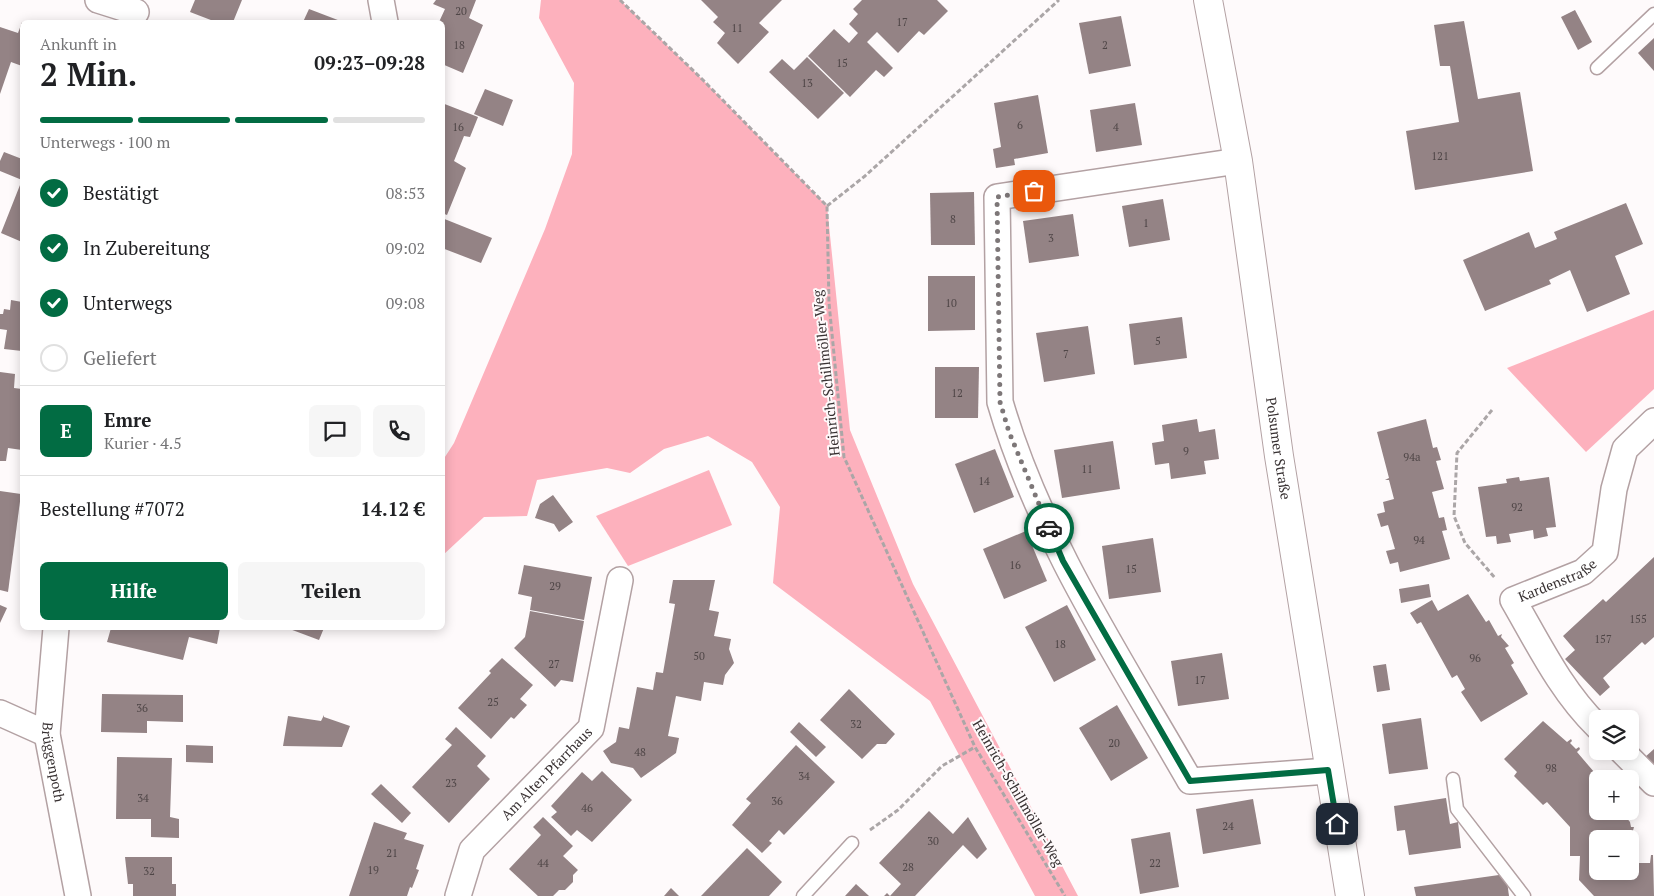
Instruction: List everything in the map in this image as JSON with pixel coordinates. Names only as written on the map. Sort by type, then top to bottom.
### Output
[{"type":"main road","name":"Polsumer Straße","points":[[1208,0],[1238,161],[1279,456],[1328,770],[1350,896]]},
{"type":"street","points":[[98,0],[136,12]]},
{"type":"street","points":[[381,0],[385,20]]},
{"type":"street","points":[[1238,161],[997,197],[1000,402],[1009,432],[1063,561],[1190,781],[1328,770]]},
{"type":"street","name":"Kardenstraße","points":[[1589,718],[1562,683],[1513,600],[1583,572],[1605,552],[1614,489],[1625,449],[1654,421]]},
{"type":"street","name":"Am Alten Pfarrhaus","points":[[458,896],[472,850],[591,728],[620,580]]},
{"type":"street","name":"Brüggenpoth","points":[[56,630],[47,734],[78,896]]},
{"type":"street","points":[[0,713],[47,734]]},
{"type":"street","points":[[1631,760],[1654,783]]},
{"type":"lane","points":[[1597,68],[1654,14]]},
{"type":"lane","points":[[1453,779],[1458,809],[1524,896]]},
{"type":"lane","points":[[803,896],[852,843]]},
{"type":"path","points":[[620,0],[703,80],[827,206],[865,176],[1007,45],[1059,0]]},
{"type":"path","name":"Heinrich-Schillmöller-Weg","points":[[827,206],[829,303],[844,457],[975,747],[1065,896]]},
{"type":"path","points":[[1492,410],[1457,453],[1454,516],[1464,543],[1513,600]]},
{"type":"path","points":[[852,843],[898,810],[942,766],[975,747]]},
{"type":"shaded area","points":[[541,0],[620,0],[703,80],[827,206],[850,430],[913,584],[1078,896],[1035,896],[930,701],[773,583],[780,507],[752,462],[708,436],[664,449],[630,473],[607,468],[537,480],[527,516],[484,517],[445,553],[445,457],[454,443],[545,229],[572,154],[574,83],[539,18]]},
{"type":"shaded area","points":[[1654,310],[1654,389],[1586,452],[1507,368]]},
{"type":"shaded area","points":[[709,470],[732,525],[628,566],[596,516]]},
{"type":"building","points":[[195,0],[242,0],[234,20],[211,20],[190,12]]},
{"type":"building","points":[[436,0],[476,0],[469,18],[483,25],[463,73],[445,65],[445,20],[440,20],[445,9],[433,4]]},
{"type":"building","points":[[701,0],[782,0],[759,23],[769,32],[738,64],[717,43],[725,33],[713,22],[718,17]]},
{"type":"building","points":[[862,0],[937,0],[948,11],[924,35],[919,31],[898,53],[877,32],[867,42],[893,68],[884,77],[876,70],[850,97],[808,56],[834,29],[849,43],[858,33],[849,24],[858,14],[853,9]]},
{"type":"building","points":[[309,9],[338,20],[304,20]]},
{"type":"building","points":[[1575,10],[1592,42],[1578,50],[1561,17]]},
{"type":"building","points":[[1121,16],[1131,66],[1089,74],[1079,23]]},
{"type":"building","points":[[1464,21],[1478,99],[1520,92],[1533,171],[1415,190],[1406,131],[1459,122],[1450,66],[1440,66],[1434,25]]},
{"type":"building","points":[[0,27],[18,33],[20,28],[20,65],[11,62],[0,94]]},
{"type":"building","points":[[1654,38],[1654,71],[1638,53]]},
{"type":"building","points":[[807,57],[844,93],[818,119],[769,72],[782,59],[794,70]]},
{"type":"building","points":[[485,89],[513,100],[503,126],[474,114]]},
{"type":"building","points":[[1038,95],[1048,153],[1014,159],[1015,165],[996,168],[993,149],[1001,147],[994,103]]},
{"type":"building","points":[[1135,103],[1142,145],[1096,152],[1090,110]]},
{"type":"building","points":[[445,104],[478,117],[470,137],[464,136],[454,161],[466,168],[447,215],[445,214]]},
{"type":"building","points":[[4,152],[20,158],[20,179],[0,171],[0,161]]},
{"type":"building","points":[[20,185],[20,241],[1,233]]},
{"type":"building","points":[[974,192],[975,245],[931,245],[930,193]]},
{"type":"building","points":[[1163,199],[1170,240],[1129,247],[1122,206]]},
{"type":"building","points":[[1626,203],[1643,244],[1615,256],[1630,294],[1587,312],[1570,270],[1549,280],[1551,284],[1485,311],[1463,260],[1529,232],[1535,248],[1557,239],[1554,232]]},
{"type":"building","points":[[1073,214],[1079,256],[1029,263],[1023,221]]},
{"type":"building","points":[[445,219],[492,238],[481,263],[445,249]]},
{"type":"building","points":[[928,276],[975,276],[975,330],[928,331]]},
{"type":"building","points":[[11,300],[20,302],[20,351],[4,349],[7,330],[0,329],[0,314],[3,314],[4,309],[10,310]]},
{"type":"building","points":[[1182,317],[1187,358],[1134,365],[1129,324]]},
{"type":"building","points":[[1088,326],[1095,374],[1044,382],[1036,333]]},
{"type":"building","points":[[935,367],[979,367],[978,418],[935,418]]},
{"type":"building","points":[[0,372],[15,374],[14,388],[20,389],[20,450],[8,448],[6,461],[0,461]]},
{"type":"building","points":[[1197,419],[1199,432],[1215,429],[1219,459],[1204,461],[1206,474],[1171,479],[1169,463],[1155,465],[1152,443],[1164,441],[1162,425]]},
{"type":"building","points":[[1426,419],[1433,448],[1437,447],[1441,460],[1436,461],[1444,489],[1432,492],[1439,518],[1444,517],[1447,530],[1442,531],[1450,559],[1400,572],[1398,562],[1390,564],[1386,551],[1395,549],[1388,525],[1381,527],[1377,514],[1385,512],[1383,502],[1394,499],[1389,480],[1385,480],[1389,478],[1377,432]]},
{"type":"building","points":[[1113,441],[1120,489],[1062,498],[1054,450]]},
{"type":"building","points":[[995,449],[1014,497],[974,513],[955,464]]},
{"type":"building","points":[[1519,477],[1520,481],[1549,477],[1556,527],[1546,528],[1548,536],[1534,539],[1533,530],[1509,534],[1511,542],[1497,544],[1496,536],[1486,537],[1478,487],[1507,483],[1506,479]]},
{"type":"building","points":[[0,491],[20,494],[20,502],[8,592],[0,590]]},
{"type":"building","points":[[553,495],[573,522],[559,532],[554,524],[535,518],[540,504]]},
{"type":"building","points":[[1026,531],[1047,581],[1004,599],[983,549]]},
{"type":"building","points":[[1153,538],[1161,592],[1109,599],[1102,546]]},
{"type":"building","points":[[1654,557],[1654,637],[1645,645],[1642,642],[1603,678],[1610,687],[1600,696],[1565,659],[1575,650],[1563,636],[1603,599],[1606,602]]},
{"type":"building","points":[[524,565],[592,577],[584,620],[530,610],[532,597],[518,594]]},
{"type":"building","points":[[673,580],[715,580],[709,610],[719,612],[714,636],[731,639],[729,649],[734,663],[725,675],[723,685],[704,682],[701,701],[676,696],[668,736],[679,738],[676,753],[641,778],[633,768],[611,763],[603,751],[616,742],[619,727],[629,729],[637,687],[653,690],[656,672],[663,673],[675,604],[669,603]]},
{"type":"building","points":[[1429,584],[1431,597],[1401,603],[1399,589]]},
{"type":"building","points":[[1468,594],[1486,622],[1489,620],[1498,636],[1502,634],[1501,637],[1509,646],[1505,648],[1514,663],[1511,665],[1528,694],[1481,722],[1461,692],[1465,689],[1457,675],[1452,678],[1421,622],[1417,624],[1410,613],[1432,600],[1438,611]]},
{"type":"building","points":[[0,605],[7,608],[0,623]]},
{"type":"building","points":[[1067,605],[1096,660],[1054,682],[1025,627]]},
{"type":"building","points":[[530,611],[584,621],[573,682],[561,680],[555,687],[514,648],[525,637]]},
{"type":"building","points":[[110,630],[220,630],[217,644],[189,637],[183,660],[107,642]]},
{"type":"building","points":[[292,630],[323,630],[319,640]]},
{"type":"building","points":[[1222,653],[1229,699],[1178,706],[1171,661]]},
{"type":"building","points":[[502,658],[533,685],[520,699],[527,705],[514,719],[511,717],[491,739],[458,708],[491,673],[489,671]]},
{"type":"building","points":[[1386,664],[1390,690],[1377,692],[1373,666]]},
{"type":"building","points":[[849,689],[895,734],[886,744],[877,744],[862,759],[820,720]]},
{"type":"building","points":[[102,694],[183,695],[183,722],[147,721],[147,733],[101,732]]},
{"type":"building","points":[[1117,705],[1148,758],[1111,781],[1079,728]]},
{"type":"building","points":[[324,715],[324,717],[350,726],[342,747],[283,746],[288,716],[321,721]]},
{"type":"building","points":[[1421,718],[1428,769],[1389,774],[1382,724]]},
{"type":"building","points":[[1543,721],[1567,742],[1571,739],[1570,743],[1576,749],[1579,747],[1580,749],[1577,752],[1592,770],[1589,770],[1589,820],[1628,820],[1631,827],[1634,827],[1633,830],[1589,830],[1589,880],[1639,880],[1639,863],[1650,863],[1651,855],[1653,855],[1654,896],[1594,896],[1579,880],[1580,856],[1570,856],[1570,827],[1547,802],[1543,805],[1514,776],[1517,772],[1504,759]]},
{"type":"building","points":[[799,722],[826,747],[816,757],[790,732]]},
{"type":"building","points":[[456,727],[486,756],[477,766],[490,779],[449,823],[412,787],[452,745],[445,739]]},
{"type":"building","points":[[186,745],[213,746],[213,763],[186,762]]},
{"type":"building","points":[[796,745],[835,782],[784,835],[779,830],[769,841],[772,843],[762,853],[732,825],[751,803],[746,799]]},
{"type":"building","points":[[1654,749],[1654,769],[1644,758]]},
{"type":"building","points":[[117,757],[172,758],[170,817],[179,819],[179,838],[151,837],[151,819],[116,819]]},
{"type":"building","points":[[602,771],[632,800],[592,842],[577,830],[571,836],[551,817],[557,812],[551,806],[582,772],[592,781]]},
{"type":"building","points":[[381,784],[411,813],[402,823],[371,794]]},
{"type":"building","points":[[1446,798],[1450,824],[1458,822],[1461,848],[1409,855],[1405,830],[1397,831],[1394,806]]},
{"type":"building","points":[[1253,799],[1261,844],[1203,854],[1196,809]]},
{"type":"building","points":[[929,811],[953,834],[968,817],[987,849],[977,859],[963,845],[915,896],[890,896],[901,884],[879,863]]},
{"type":"building","points":[[543,817],[573,846],[563,856],[578,870],[573,875],[573,882],[565,890],[559,890],[553,896],[538,896],[509,869],[541,835],[533,827]]},
{"type":"building","points":[[374,822],[407,833],[404,839],[424,845],[416,869],[419,870],[407,896],[349,896]]},
{"type":"building","points":[[1170,832],[1179,887],[1140,894],[1131,839]]},
{"type":"building","points":[[747,848],[782,882],[769,896],[701,896]]},
{"type":"building","points":[[125,857],[172,857],[172,884],[176,884],[176,896],[133,896],[133,884],[128,884]]},
{"type":"building","points":[[1506,874],[1509,896],[1416,896],[1414,887]]},
{"type":"building","points":[[856,884],[869,896],[845,896]]},
{"type":"building","points":[[671,888],[679,896],[664,896]]},
{"type":"way so far","points":[[1034,191],[997,197],[1000,402],[1009,432],[1049,528]]},
{"type":"route","points":[[1049,528],[1063,561],[1190,781],[1328,770],[1337,824]]}]
